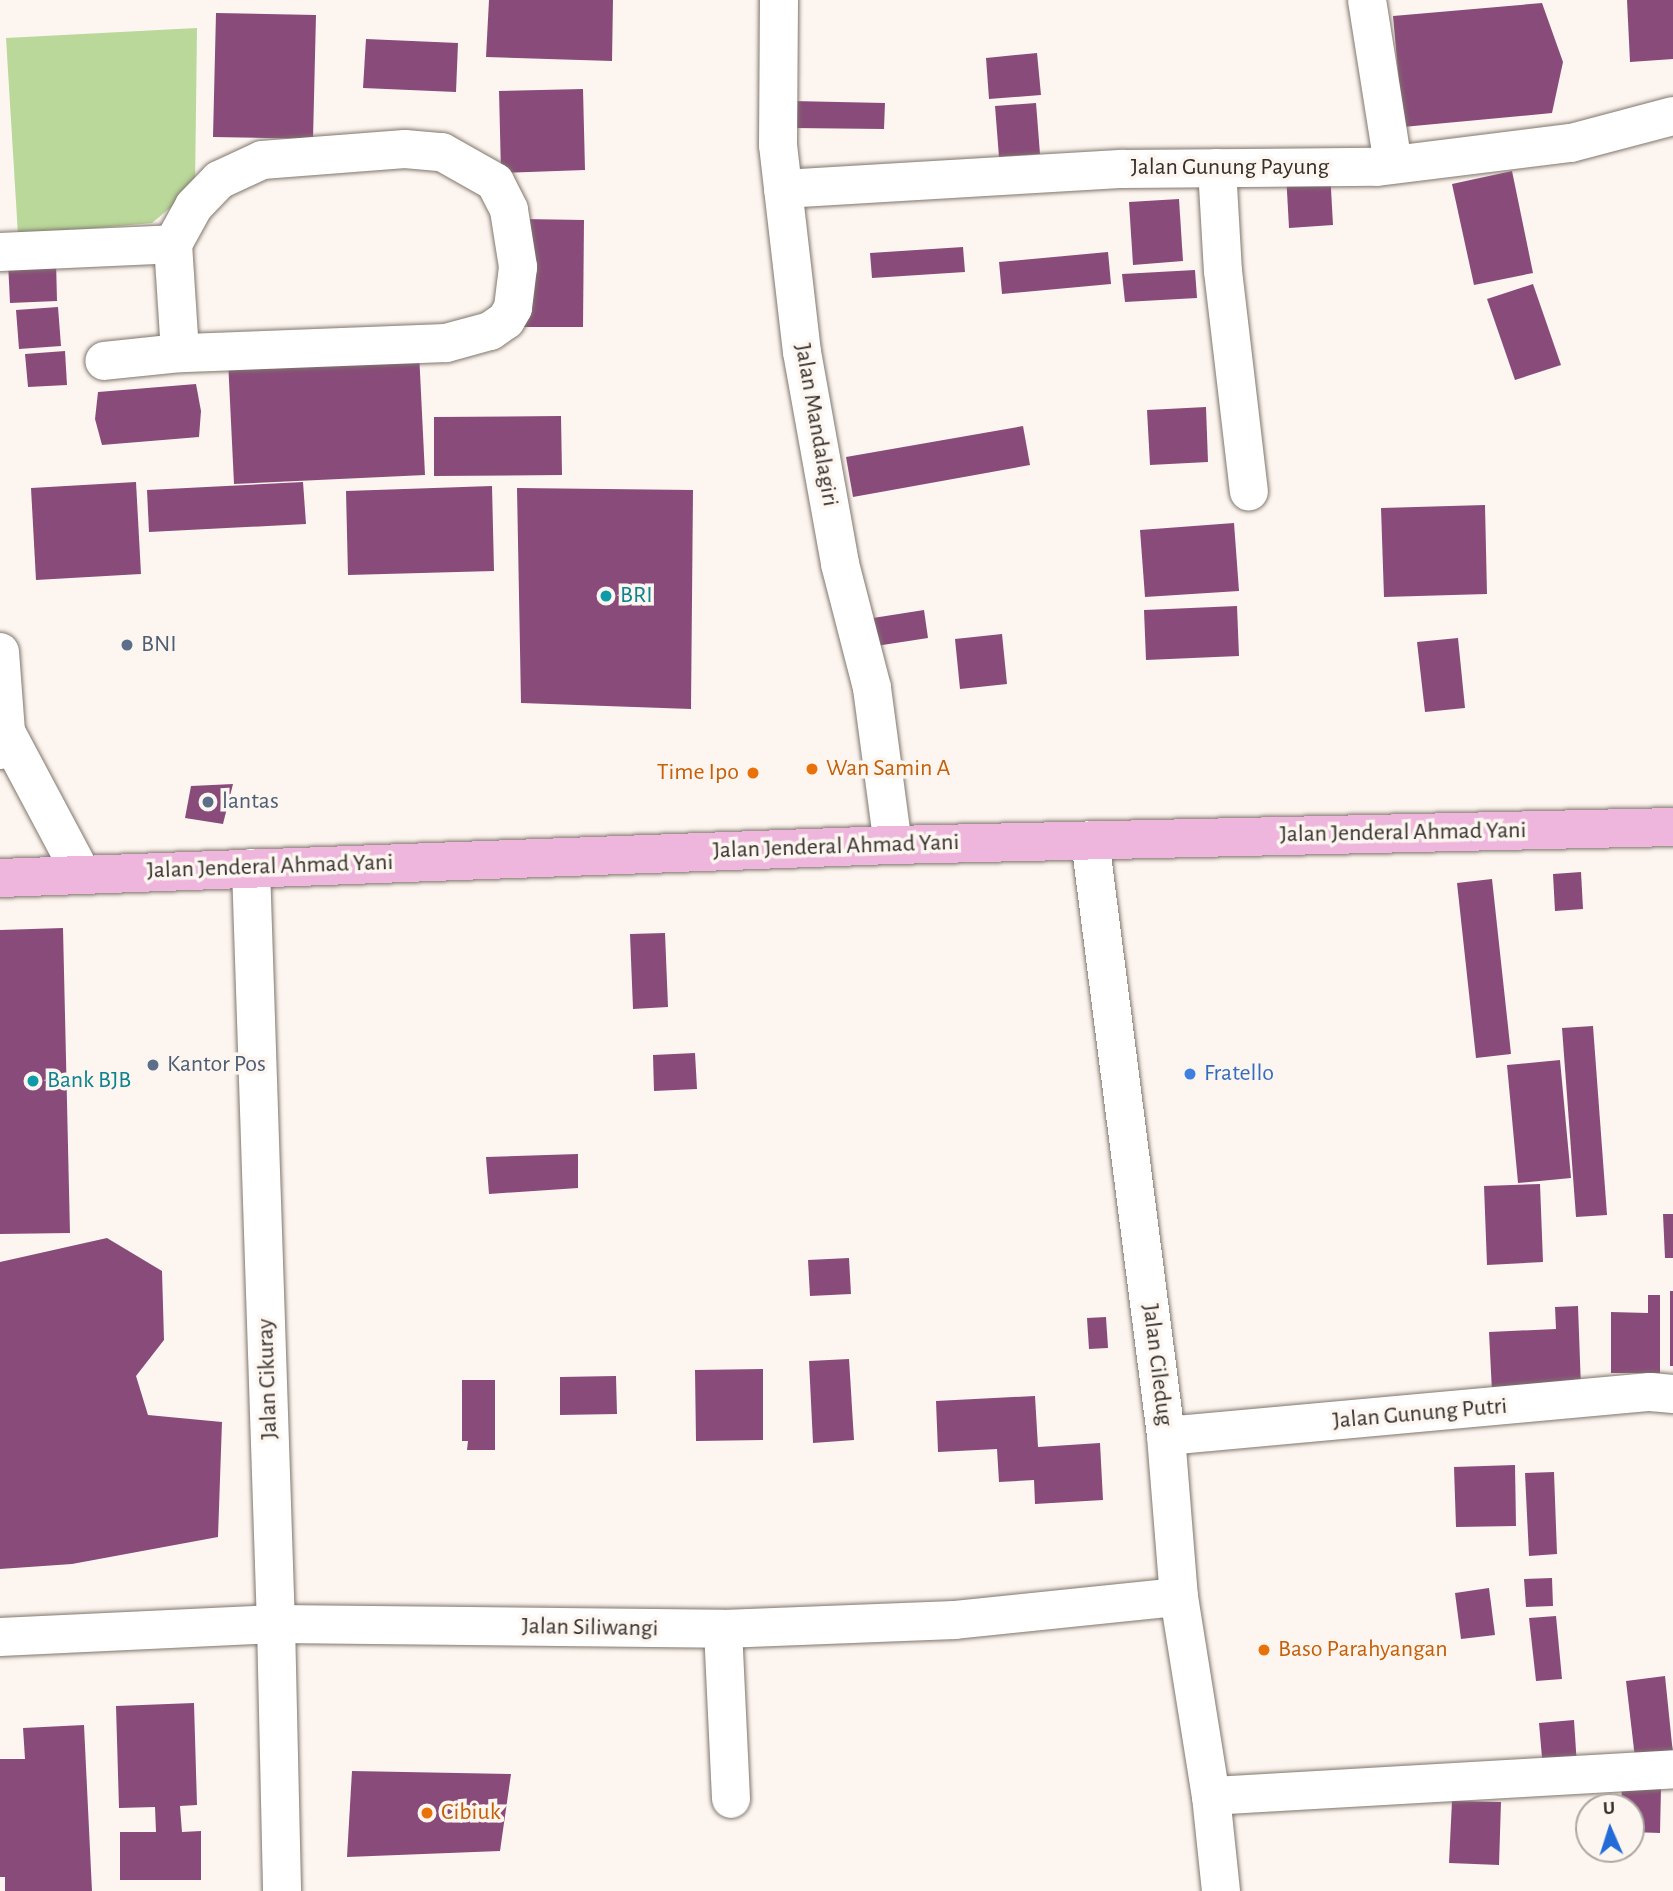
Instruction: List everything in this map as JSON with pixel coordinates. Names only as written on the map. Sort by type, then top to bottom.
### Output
[{"type":"main road","name":"Jalan Jenderal Ahmad Yani","points":[[0,878],[893,845],[1673,827]]},
{"type":"street","name":"Jalan Mandalagiri","points":[[779,0],[778,145],[802,352],[841,564],[872,688],[893,845]]},
{"type":"street","points":[[1367,0],[1393,164]]},
{"type":"street","name":"Jalan Gunung Payung","points":[[783,190],[1123,169],[1393,164],[1571,143],[1673,116]]},
{"type":"street","points":[[104,360],[180,353],[446,343],[490,331],[506,320],[513,309],[518,267],[509,209],[495,182],[442,152],[405,149],[262,160],[219,180],[194,206],[173,244],[180,353]]},
{"type":"street","points":[[1217,168],[1223,271],[1249,491]]},
{"type":"street","points":[[0,252],[173,244]]},
{"type":"street","points":[[0,652],[3,741],[82,875]]},
{"type":"street","name":"Jalan Ciledug","points":[[1090,840],[1166,1436],[1179,1598],[1211,1796],[1221,1891]]},
{"type":"street","name":"Jalan Cikuray","points":[[251,868],[276,1624],[291,1891]]},
{"type":"street","name":"Jalan Gunung Putri","points":[[1166,1436],[1650,1392],[1673,1394]]},
{"type":"street","name":"Jalan Siliwangi","points":[[0,1637],[276,1624],[723,1629],[955,1620],[1179,1598]]},
{"type":"street","points":[[723,1629],[731,1799]]},
{"type":"street","points":[[1211,1796],[1673,1769]]},
{"type":"green space","points":[[197,28],[195,187],[152,223],[18,235],[6,38]]},
{"type":"building","points":[[489,0],[613,0],[612,61],[486,57]]},
{"type":"building","points":[[1627,0],[1673,0],[1673,59],[1630,62]]},
{"type":"building","points":[[1542,3],[1563,62],[1552,113],[1403,127],[1393,16]]},
{"type":"building","points":[[216,13],[316,15],[313,139],[213,137]]},
{"type":"building","points":[[366,39],[458,43],[456,92],[363,88]]},
{"type":"building","points":[[1037,53],[1041,95],[989,99],[986,58]]},
{"type":"building","points":[[583,89],[585,170],[501,173],[499,91]]},
{"type":"building","points":[[792,101],[885,103],[884,129],[792,128]]},
{"type":"building","points":[[1036,103],[1040,154],[999,157],[995,106]]},
{"type":"building","points":[[1330,171],[1333,225],[1289,228],[1286,173]]},
{"type":"building","points":[[1512,171],[1533,273],[1474,285],[1452,184]]},
{"type":"building","points":[[1179,199],[1183,261],[1133,265],[1129,202]]},
{"type":"building","points":[[523,219],[584,220],[583,327],[522,327]]},
{"type":"building","points":[[963,247],[965,272],[872,278],[870,253]]},
{"type":"building","points":[[1108,252],[1111,284],[1002,294],[999,262]]},
{"type":"building","points":[[56,260],[57,301],[10,303],[8,262]]},
{"type":"building","points":[[1195,270],[1197,298],[1125,302],[1122,274]]},
{"type":"building","points":[[1533,284],[1561,365],[1515,380],[1487,299]]},
{"type":"building","points":[[58,307],[61,346],[19,349],[16,310]]},
{"type":"building","points":[[65,351],[67,385],[28,387],[25,354]]},
{"type":"building","points":[[419,352],[425,475],[234,484],[228,360]]},
{"type":"building","points":[[196,384],[201,411],[199,437],[102,445],[95,419],[98,392]]},
{"type":"building","points":[[1206,407],[1208,462],[1150,465],[1147,410]]},
{"type":"building","points":[[561,416],[562,475],[434,476],[434,417]]},
{"type":"building","points":[[1023,426],[1030,465],[853,497],[846,457]]},
{"type":"building","points":[[136,482],[141,574],[36,580],[31,488]]},
{"type":"building","points":[[303,482],[306,524],[149,532],[147,490]]},
{"type":"building","points":[[492,486],[494,571],[348,575],[346,491]]},
{"type":"building","name":"BRI","points":[[517,488],[693,490],[691,709],[521,703]]},
{"type":"building","points":[[1485,505],[1487,594],[1384,597],[1381,508]]},
{"type":"building","points":[[1234,523],[1239,591],[1145,597],[1140,530]]},
{"type":"building","points":[[1237,606],[1239,656],[1146,660],[1144,610]]},
{"type":"building","points":[[924,610],[928,638],[876,646],[873,618]]},
{"type":"building","points":[[1002,634],[1007,684],[960,689],[955,639]]},
{"type":"building","points":[[1458,638],[1465,708],[1425,712],[1417,642]]},
{"type":"building","name":"lantas","points":[[233,784],[223,824],[185,818],[191,786]]},
{"type":"building","points":[[1581,872],[1583,909],[1555,911],[1553,874]]},
{"type":"building","points":[[1492,879],[1511,1054],[1476,1058],[1457,883]]},
{"type":"building","name":"Bank BJB","points":[[63,928],[70,1233],[0,1234],[0,930]]},
{"type":"building","points":[[665,933],[668,1007],[633,1009],[630,934]]},
{"type":"building","points":[[1593,1026],[1607,1215],[1576,1217],[1562,1028]]},
{"type":"building","points":[[695,1053],[697,1089],[654,1091],[653,1055]]},
{"type":"building","points":[[1560,1060],[1571,1178],[1518,1183],[1507,1065]]},
{"type":"building","points":[[578,1154],[578,1188],[489,1194],[486,1157]]},
{"type":"building","points":[[1540,1184],[1543,1262],[1487,1265],[1484,1186]]},
{"type":"building","points":[[1663,1214],[1673,1214],[1673,1258],[1665,1258]]},
{"type":"building","points":[[107,1238],[162,1271],[164,1340],[136,1376],[148,1415],[222,1422],[218,1537],[72,1564],[0,1569],[0,1262]]},
{"type":"building","points":[[849,1258],[851,1294],[810,1296],[808,1260]]},
{"type":"building","points":[[1670,1291],[1673,1291],[1673,1366],[1670,1366]]},
{"type":"building","points":[[1648,1295],[1660,1295],[1660,1373],[1611,1373],[1611,1312],[1648,1313]]},
{"type":"building","points":[[1578,1306],[1581,1388],[1492,1392],[1489,1332],[1556,1329],[1555,1307]]},
{"type":"building","points":[[1106,1317],[1108,1348],[1089,1349],[1087,1318]]},
{"type":"building","points":[[849,1359],[854,1440],[813,1443],[809,1361]]},
{"type":"building","points":[[763,1369],[763,1440],[696,1441],[695,1370]]},
{"type":"building","points":[[616,1376],[617,1414],[560,1415],[560,1377]]},
{"type":"building","points":[[462,1380],[495,1380],[495,1450],[467,1450],[468,1441],[462,1441]]},
{"type":"building","points":[[1035,1396],[1038,1447],[1100,1443],[1103,1500],[1035,1504],[1034,1480],[999,1482],[997,1449],[938,1452],[936,1401]]},
{"type":"building","points":[[1515,1465],[1516,1526],[1456,1527],[1454,1467]]},
{"type":"building","points":[[1554,1472],[1557,1554],[1529,1556],[1525,1473]]},
{"type":"building","points":[[1552,1578],[1553,1606],[1526,1607],[1524,1579]]},
{"type":"building","points":[[1489,1588],[1495,1635],[1461,1639],[1455,1593]]},
{"type":"building","points":[[1556,1616],[1562,1679],[1536,1681],[1529,1618]]},
{"type":"building","points":[[1665,1676],[1673,1754],[1635,1758],[1626,1681]]},
{"type":"building","points":[[194,1703],[197,1805],[180,1806],[182,1832],[201,1831],[201,1880],[120,1880],[120,1832],[156,1832],[155,1807],[119,1808],[116,1706]]},
{"type":"building","points":[[1574,1720],[1577,1766],[1543,1769],[1539,1723]]},
{"type":"building","points":[[84,1725],[92,1891],[5,1891],[5,1877],[0,1877],[0,1759],[25,1759],[23,1728]]},
{"type":"building","name":"Cibiuk","points":[[352,1771],[511,1774],[500,1851],[347,1857]]},
{"type":"building","points":[[1622,1786],[1661,1788],[1660,1833],[1645,1832],[1645,1793],[1622,1793]]},
{"type":"building","points":[[1452,1801],[1501,1802],[1499,1865],[1449,1863]]},
{"type":"place","name":"BRI","points":[[606,596]]},
{"type":"place","name":"BNI","points":[[127,645]]},
{"type":"place","name":"Wan Samin A","points":[[812,769]]},
{"type":"place","name":"Time Ipo","points":[[753,773]]},
{"type":"place","name":"lantas","points":[[208,802]]},
{"type":"place","name":"Kantor Pos","points":[[153,1065]]},
{"type":"place","name":"Fratello","points":[[1190,1074]]},
{"type":"place","name":"Bank BJB","points":[[33,1081]]},
{"type":"place","name":"Baso Parahyangan","points":[[1264,1650]]},
{"type":"place","name":"Cibiuk","points":[[427,1813]]}]
